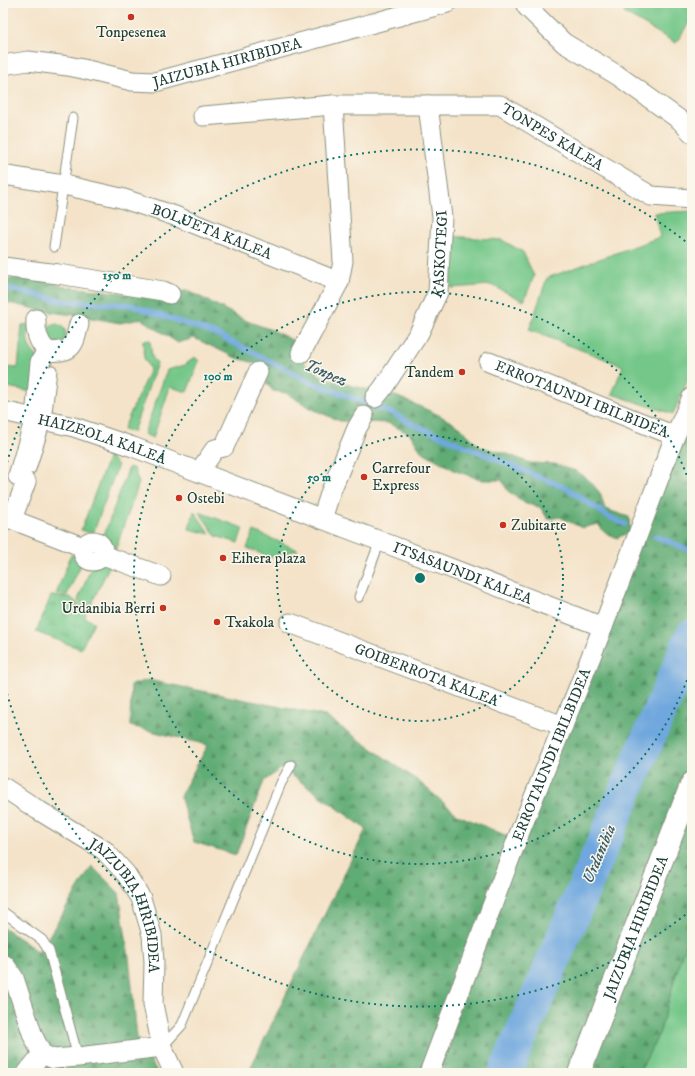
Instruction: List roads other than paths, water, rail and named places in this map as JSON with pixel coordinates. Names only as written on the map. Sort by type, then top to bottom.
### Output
[{"type":"main road","name":"JAIZUBIA HIRIBIDEA","points":[[579,1073],[692,783]]},
{"type":"street","name":"JAIZUBIA HIRIBIDEA","points":[[3,64],[28,61],[54,64],[83,69],[132,81],[155,82],[446,3]]},
{"type":"street","points":[[525,3],[527,7],[564,43],[623,79],[680,120],[692,133]]},
{"type":"street","points":[[301,353],[339,282],[343,261],[333,104]]},
{"type":"street","name":"TONPES KALEA","points":[[203,116],[333,104],[500,105],[651,196],[692,199]]},
{"type":"street","name":"KASKOTEGI","points":[[379,393],[419,333],[438,292],[442,217],[428,105]]},
{"type":"street","name":"BOLUETA KALEA","points":[[3,175],[64,185],[121,198],[175,216],[339,282]]},
{"type":"street","points":[[3,267],[66,275],[163,291],[170,294]]},
{"type":"street","points":[[36,319],[38,338],[47,351],[64,351],[72,347],[79,324]]},
{"type":"street","points":[[47,351],[40,362],[40,420],[18,476],[26,482],[8,518],[83,547],[83,555],[89,560],[97,560],[102,555],[161,576]]},
{"type":"street","name":"ERROTAUNDI IBILBIDEA","points":[[489,362],[675,436]]},
{"type":"street","points":[[258,372],[224,447],[215,449],[199,472],[322,519],[331,491],[357,428],[364,416]]},
{"type":"street","name":"ERROTAUNDI IBILBIDEA","points":[[429,1073],[521,829],[603,627],[675,436],[692,397]]},
{"type":"street","name":"HAIZEOLA KALEA","points":[[3,411],[74,427],[199,472]]},
{"type":"street","name":"ITSASAUNDI KALEA","points":[[322,519],[603,627]]},
{"type":"street","name":"GOIBERROTA KALEA","points":[[290,623],[563,726]]},
{"type":"street","name":"JAIZUBIA HIRIBIDEA","points":[[3,787],[104,850],[126,874],[142,898],[152,935],[154,962],[153,1004],[162,1047],[174,1073]]},
{"type":"street","points":[[3,964],[14,978],[33,1036],[42,1054],[54,1059],[162,1047]]},
{"type":"street","points":[[27,1073],[42,1054]]},
{"type":"lane","points":[[54,247],[73,118]]},
{"type":"lane","points":[[31,469],[40,420],[52,370]]},
{"type":"lane","points":[[359,597],[380,541]]},
{"type":"lane","points":[[162,1047],[182,1024],[281,783],[291,765]]},
{"type":"lane","points":[[3,912],[42,940],[50,951],[78,1057]]},
{"type":"waterway","name":"Tonpez","points":[[3,289],[11,289],[62,301],[131,305],[216,334],[311,382],[394,414],[412,424],[568,489],[609,517],[625,524]]},
{"type":"waterway","name":"Tonpez","points":[[655,536],[692,551]]},
{"type":"waterway","name":"Urdanibia","points":[[505,1073],[692,636]]},
{"type":"place","name":"Tonpesenea","points":[[131,17]]},
{"type":"place","name":"Tandem","points":[[462,372]]},
{"type":"place","name":"Carrefour Express","points":[[364,477]]},
{"type":"place","name":"Ostebi","points":[[179,498]]},
{"type":"place","name":"Zubitarte","points":[[503,525]]},
{"type":"place","name":"Eihera plaza","points":[[223,558]]},
{"type":"place","name":"Urdanibia Berri","points":[[163,608]]},
{"type":"place","name":"Txakola","points":[[217,622]]}]
